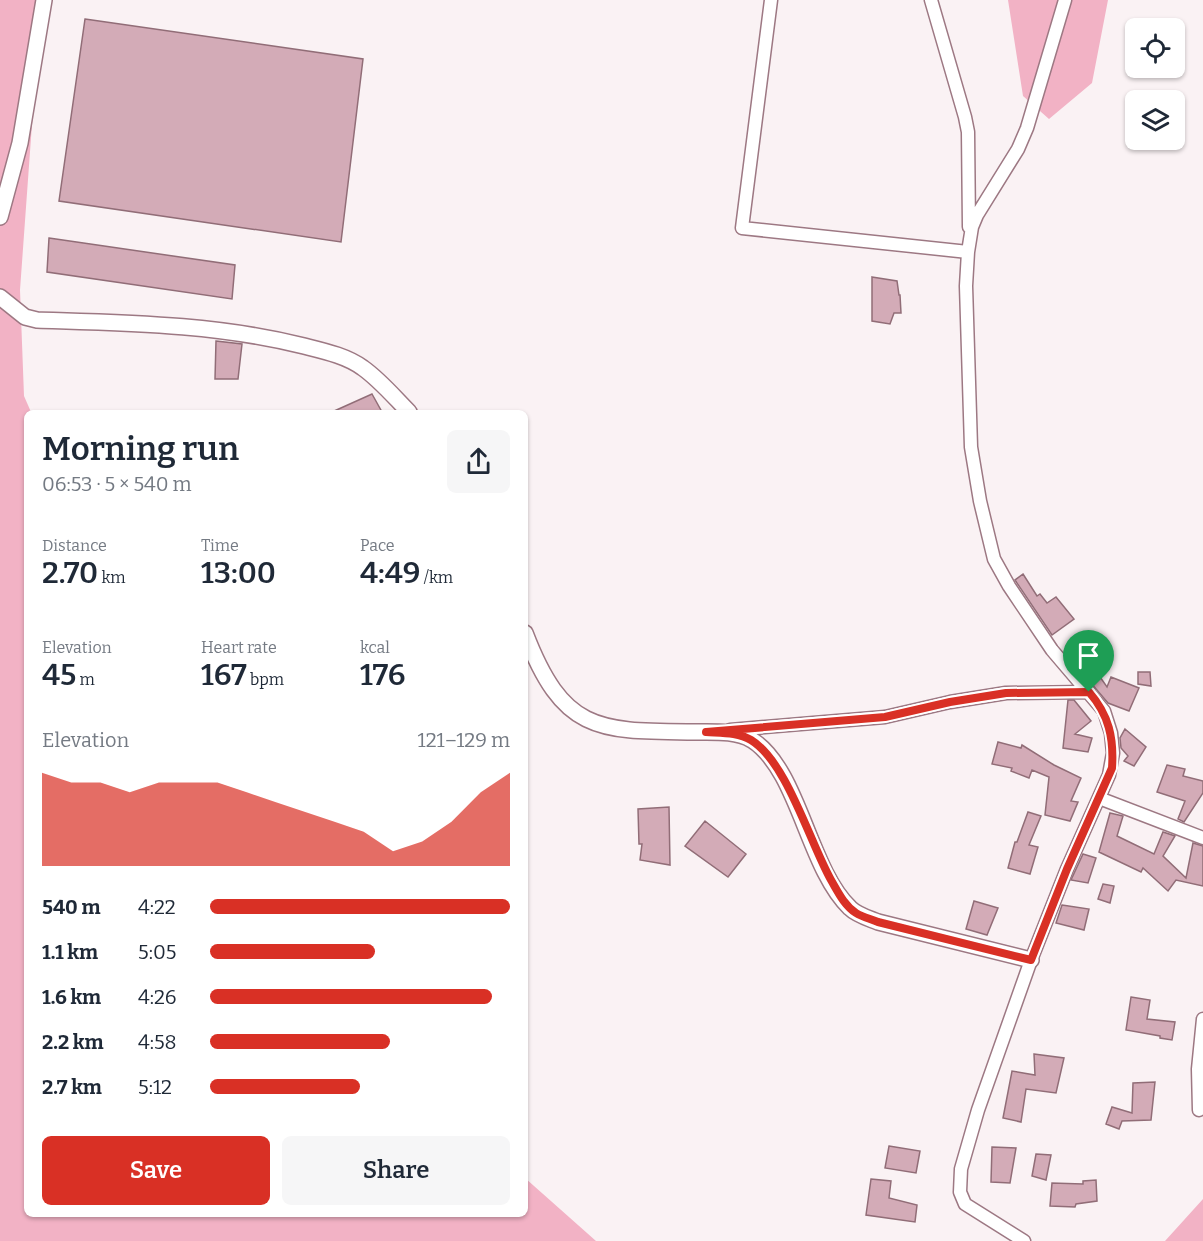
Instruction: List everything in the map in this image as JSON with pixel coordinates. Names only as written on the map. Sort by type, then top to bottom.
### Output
[{"type":"street","points":[[0,217],[20,143],[44,0]]},
{"type":"street","points":[[771,0],[742,228],[968,252]]},
{"type":"street","points":[[932,0],[967,125],[970,234],[966,313],[971,447],[980,501],[994,559],[1009,586],[1052,650],[1104,711],[1111,733],[1112,768],[1067,869],[1031,960],[968,1142],[960,1180],[961,1198],[965,1204],[1024,1241]]},
{"type":"street","points":[[970,234],[977,215],[1001,179],[1027,128],[1065,0]]},
{"type":"street","points":[[0,297],[25,317],[37,320],[166,325],[220,330],[279,340],[319,350],[350,360],[364,368],[407,410]]},
{"type":"street","points":[[528,640],[540,669],[550,686],[566,705],[585,719],[602,727],[625,731],[734,734],[753,741],[768,756],[787,786],[826,872],[842,899],[857,914],[878,922],[1031,960]]},
{"type":"street","points":[[706,732],[885,717],[950,702],[1006,693],[1089,692]]},
{"type":"street","points":[[1099,798],[1203,838]]},
{"type":"street","points":[[1199,1110],[1198,1069],[1203,1019]]},
{"type":"shaded area","points":[[0,0],[44,0],[36,69],[20,290],[24,396],[30,410],[24,410],[24,1217],[528,1217],[528,1181],[596,1241],[0,1241]]},
{"type":"shaded area","points":[[1008,0],[1108,0],[1092,83],[1049,119],[1023,96]]},
{"type":"shaded area","points":[[1203,1199],[1203,1241],[1165,1241]]},
{"type":"building","points":[[85,19],[363,59],[341,242],[59,201]]},
{"type":"building","points":[[49,238],[235,265],[232,299],[47,272]]},
{"type":"building","points":[[872,277],[897,281],[901,313],[894,313],[890,324],[872,321]]},
{"type":"building","points":[[216,341],[242,344],[238,379],[215,379]]},
{"type":"building","points":[[372,394],[381,410],[336,410]]},
{"type":"building","points":[[1023,574],[1037,596],[1040,594],[1047,603],[1056,597],[1074,619],[1052,635],[1015,580]]},
{"type":"building","points":[[1084,654],[1107,687],[1111,677],[1139,688],[1129,711],[1108,703],[1073,662]]},
{"type":"building","points":[[1138,672],[1150,672],[1151,686],[1138,684]]},
{"type":"building","points":[[1068,700],[1074,700],[1091,721],[1075,734],[1092,738],[1088,752],[1063,748]]},
{"type":"building","points":[[1125,729],[1146,747],[1134,766],[1124,761],[1128,756],[1121,748],[1120,738]]},
{"type":"building","points":[[998,742],[1021,748],[1022,745],[1054,765],[1081,778],[1071,801],[1078,802],[1070,821],[1045,815],[1049,777],[1032,770],[1029,778],[1011,771],[1012,768],[992,764]]},
{"type":"building","points":[[1167,765],[1185,769],[1183,776],[1203,781],[1203,793],[1184,822],[1178,819],[1185,801],[1157,792]]},
{"type":"building","points":[[669,807],[670,865],[640,860],[642,844],[639,844],[638,809]]},
{"type":"building","points":[[1028,812],[1041,816],[1029,845],[1038,847],[1030,874],[1008,868],[1015,842],[1017,842]]},
{"type":"building","points":[[1110,813],[1123,816],[1117,836],[1154,854],[1163,832],[1175,836],[1163,856],[1186,878],[1193,843],[1203,846],[1203,886],[1176,880],[1168,891],[1143,868],[1141,872],[1099,852]]},
{"type":"building","points":[[705,821],[746,854],[728,877],[685,846]]},
{"type":"building","points":[[1083,854],[1096,858],[1088,883],[1071,880]]},
{"type":"building","points":[[1103,884],[1114,886],[1110,903],[1098,899]]},
{"type":"building","points":[[974,901],[998,908],[987,935],[966,929]]},
{"type":"building","points":[[1062,905],[1089,909],[1084,930],[1056,923]]},
{"type":"building","points":[[1131,997],[1150,1000],[1147,1019],[1175,1022],[1172,1040],[1126,1030]]},
{"type":"building","points":[[1034,1054],[1064,1058],[1056,1093],[1026,1089],[1021,1122],[1003,1118],[1012,1071],[1035,1075]]},
{"type":"building","points":[[1155,1082],[1151,1120],[1122,1121],[1119,1129],[1106,1124],[1112,1107],[1132,1113],[1133,1083]]},
{"type":"building","points":[[889,1146],[920,1151],[916,1173],[885,1168]]},
{"type":"building","points":[[992,1147],[1016,1148],[1010,1183],[991,1182]]},
{"type":"building","points":[[1036,1154],[1051,1155],[1046,1180],[1032,1176]]},
{"type":"building","points":[[871,1179],[891,1181],[889,1198],[917,1205],[915,1222],[866,1215]]},
{"type":"building","points":[[1096,1180],[1097,1201],[1076,1204],[1075,1207],[1050,1206],[1052,1183],[1083,1184],[1083,1181]]},
{"type":"route","points":[[1089,692],[1104,711],[1108,721],[1113,753],[1112,768],[1067,869],[1031,960],[878,922],[857,914],[842,899],[826,872],[787,786],[768,756],[753,741],[744,736],[706,732],[885,717],[950,702],[1006,693],[1089,692]]}]
